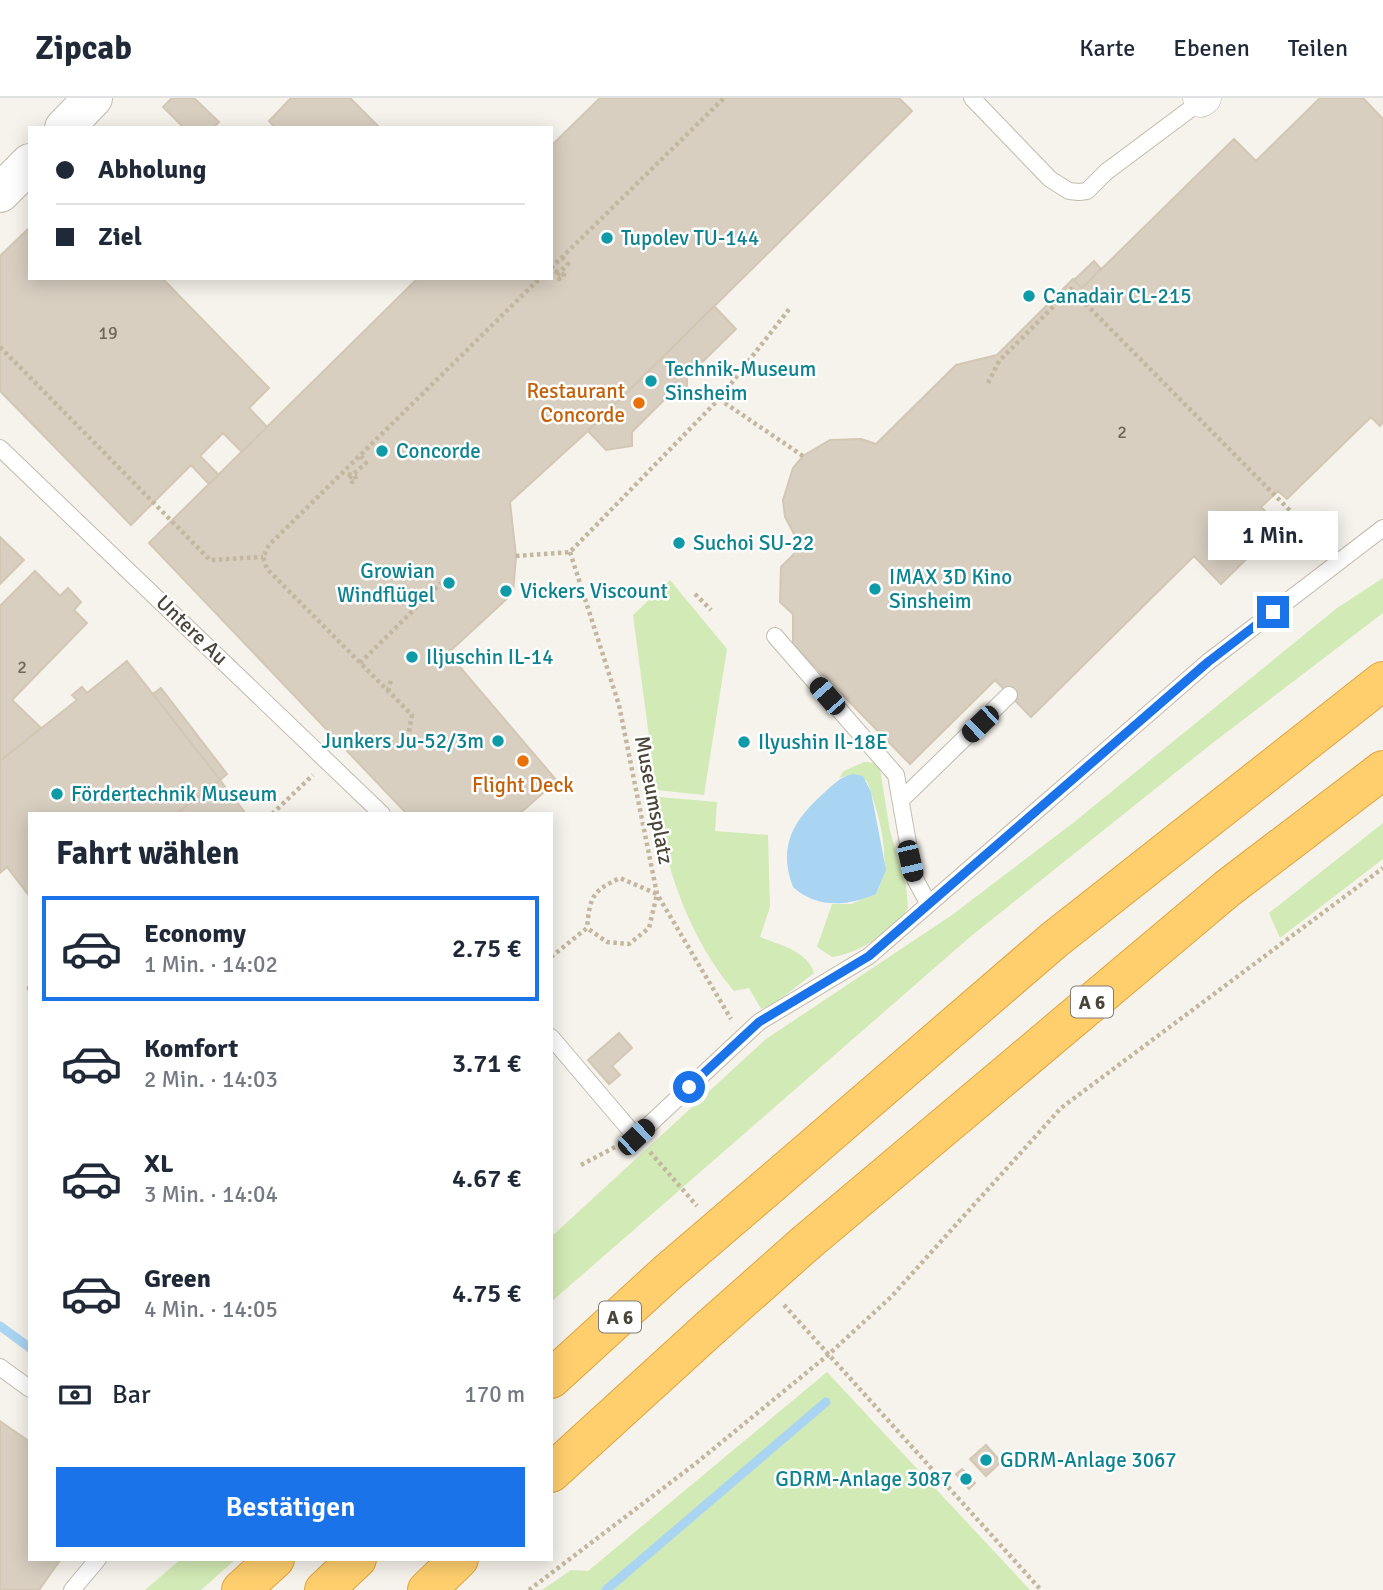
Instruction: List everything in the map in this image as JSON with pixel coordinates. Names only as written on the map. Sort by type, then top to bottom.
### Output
[{"type":"highway","name":"A 6","points":[[558,1368],[1054,940],[1383,681]]},
{"type":"highway","name":"A 6","points":[[553,1471],[807,1242],[1228,888],[1383,770]]},
{"type":"highway","points":[[241,1590],[273,1561]]},
{"type":"highway","points":[[324,1590],[354,1561]]},
{"type":"highway","points":[[426,1590],[457,1561]]},
{"type":"street","points":[[66,126],[93,98]]},
{"type":"street","points":[[0,193],[28,165]]},
{"type":"lane","points":[[972,98],[1050,180],[1069,191],[1079,192],[1087,191],[1106,172],[1201,99]]},
{"type":"lane","name":"Untere Au","points":[[0,448],[380,812]]},
{"type":"lane","points":[[553,1039],[636,1137],[759,1022],[869,956],[1208,662],[1383,528]]},
{"type":"lane","points":[[775,636],[896,775],[914,877],[928,903]]},
{"type":"lane","points":[[901,800],[1009,695]]},
{"type":"lane","points":[[0,1367],[28,1388]]},
{"type":"lane","points":[[72,1590],[96,1561]]},
{"type":"path","points":[[555,271],[562,257],[723,98]]},
{"type":"path","points":[[555,271],[568,264],[562,257]]},
{"type":"path","points":[[414,743],[408,737],[412,715],[267,569],[263,557],[269,545],[538,280]]},
{"type":"path","points":[[988,383],[999,361],[1071,289],[1318,537]]},
{"type":"path","points":[[516,556],[570,552],[719,398],[790,308]]},
{"type":"path","points":[[0,347],[210,560],[263,557]]},
{"type":"path","points":[[719,398],[803,456]]},
{"type":"path","points":[[349,476],[366,463],[361,456]]},
{"type":"path","name":"Museumsplatz","points":[[570,552],[618,705],[657,894],[742,1038]]},
{"type":"path","points":[[360,663],[441,583]]},
{"type":"path","points":[[695,594],[710,610]]},
{"type":"path","points":[[388,691],[391,680]]},
{"type":"path","points":[[274,812],[328,760]]},
{"type":"path","points":[[529,1590],[695,1464],[828,1355],[891,1297],[1061,1108],[1383,867]]},
{"type":"path","points":[[553,955],[587,928],[589,905],[598,889],[620,878],[657,894],[649,929],[629,944],[607,942],[587,928]]},
{"type":"path","points":[[581,1165],[636,1137]]},
{"type":"path","points":[[828,1355],[1041,1590]]},
{"type":"green space","points":[[1383,578],[1383,613],[1210,745],[970,937],[553,1300],[553,1235],[766,1039],[952,915],[1073,823],[1337,608]]},
{"type":"green space","points":[[670,580],[727,649],[704,795],[656,790],[633,615]]},
{"type":"green space","points":[[864,762],[875,763],[880,769],[890,831],[906,885],[908,908],[885,933],[853,951],[832,957],[817,947],[832,904],[851,904],[876,894],[884,868],[883,838],[867,781],[852,774],[839,778],[844,771]]},
{"type":"green space","points":[[659,797],[717,802],[715,831],[768,835],[770,907],[760,937],[799,954],[811,965],[814,973],[770,1007],[761,1009],[749,988],[734,991],[719,972],[692,926],[672,874],[665,847]]},
{"type":"green space","points":[[1383,823],[1383,859],[1280,938],[1269,913]]},
{"type":"green space","points":[[827,1372],[1030,1590],[542,1590],[571,1570],[588,1571]]},
{"type":"green space","points":[[179,1561],[234,1561],[201,1590],[145,1590]]},
{"type":"water","points":[[852,774],[863,776],[871,792],[886,870],[876,894],[866,898],[844,903],[812,899],[793,887],[787,858],[788,845],[797,823],[814,802],[835,783]]},
{"type":"building","points":[[172,98],[194,98],[219,122],[215,126],[182,126],[163,107]]},
{"type":"building","points":[[291,98],[350,98],[378,126],[273,126],[269,121]]},
{"type":"building","points":[[600,98],[899,98],[912,111],[588,431],[510,502],[516,556],[513,593],[448,653],[557,781],[521,812],[405,812],[149,543],[416,280],[553,280],[553,144]]},
{"type":"building","points":[[1320,98],[1363,98],[1383,119],[1383,422],[1380,426],[1371,417],[1287,499],[1278,491],[1261,507],[1280,526],[1221,584],[1194,556],[1031,717],[995,680],[910,764],[793,644],[793,614],[780,602],[781,567],[801,547],[785,517],[783,500],[793,468],[803,456],[830,440],[861,439],[876,444],[956,365],[997,355],[1073,279],[1082,288],[1234,139],[1256,161]]},
{"type":"building","points":[[28,229],[28,280],[164,280],[269,388],[249,408],[267,427],[242,452],[223,433],[200,456],[219,475],[209,484],[191,465],[131,525],[0,391],[0,256]]},
{"type":"building","points":[[1094,261],[1101,269],[1082,288],[1074,280]]},
{"type":"building","points":[[714,306],[736,329],[687,377],[687,392],[673,391],[632,432],[632,446],[606,450],[588,431]]},
{"type":"building","points":[[0,537],[24,560],[0,584]]},
{"type":"building","points":[[35,571],[60,596],[68,588],[81,602],[74,610],[87,623],[12,700],[41,728],[0,761],[0,606]]},
{"type":"building","points":[[127,661],[220,780],[179,812],[28,812],[28,894],[7,867],[0,873],[0,761],[77,700],[72,695],[82,687],[87,693]]},
{"type":"building","points":[[161,688],[227,774],[220,780],[153,694]]},
{"type":"building","points":[[220,780],[244,812],[179,812]]},
{"type":"building","points":[[619,1033],[632,1048],[612,1066],[620,1075],[609,1084],[588,1060]]},
{"type":"building","points":[[0,1421],[28,1441],[28,1561],[60,1561],[39,1590],[0,1590]]},
{"type":"building","name":"GDRM-Anlage 3067","points":[[986,1445],[1001,1462],[986,1476],[970,1459]]},
{"type":"building","name":"GDRM-Anlage 3087","points":[[962,1469],[975,1483],[969,1489],[956,1474]]},
{"type":"waterway","points":[[0,1326],[28,1347]]},
{"type":"waterway","points":[[606,1590],[826,1402]]},
{"type":"place","name":"Tupolev TU-144","points":[[607,238]]},
{"type":"place","name":"Canadair CL-215","points":[[1029,296]]},
{"type":"place","name":"Technik-Museum Sinsheim","points":[[651,381]]},
{"type":"place","name":"Restaurant Concorde","points":[[639,403]]},
{"type":"place","name":"Concorde","points":[[382,451]]},
{"type":"place","name":"Suchoi SU-22","points":[[679,543]]},
{"type":"place","name":"Growian Windflügel","points":[[449,583]]},
{"type":"place","name":"IMAX 3D Kino Sinsheim","points":[[875,589]]},
{"type":"place","name":"Vickers Viscount","points":[[506,591]]},
{"type":"place","name":"Iljuschin IL-14","points":[[412,657]]},
{"type":"place","name":"Junkers Ju-52/3m","points":[[498,741]]},
{"type":"place","name":"Ilyushin Il-18E","points":[[744,742]]},
{"type":"place","name":"Flight Deck","points":[[523,761]]},
{"type":"place","name":"Fördertechnik Museum","points":[[57,794]]},
{"type":"place","name":"GDRM-Anlage 3067","points":[[986,1460]]},
{"type":"place","name":"GDRM-Anlage 3087","points":[[966,1479]]},
{"type":"route","points":[[689,1087],[759,1022],[869,956],[1208,662],[1273,612]]}]
